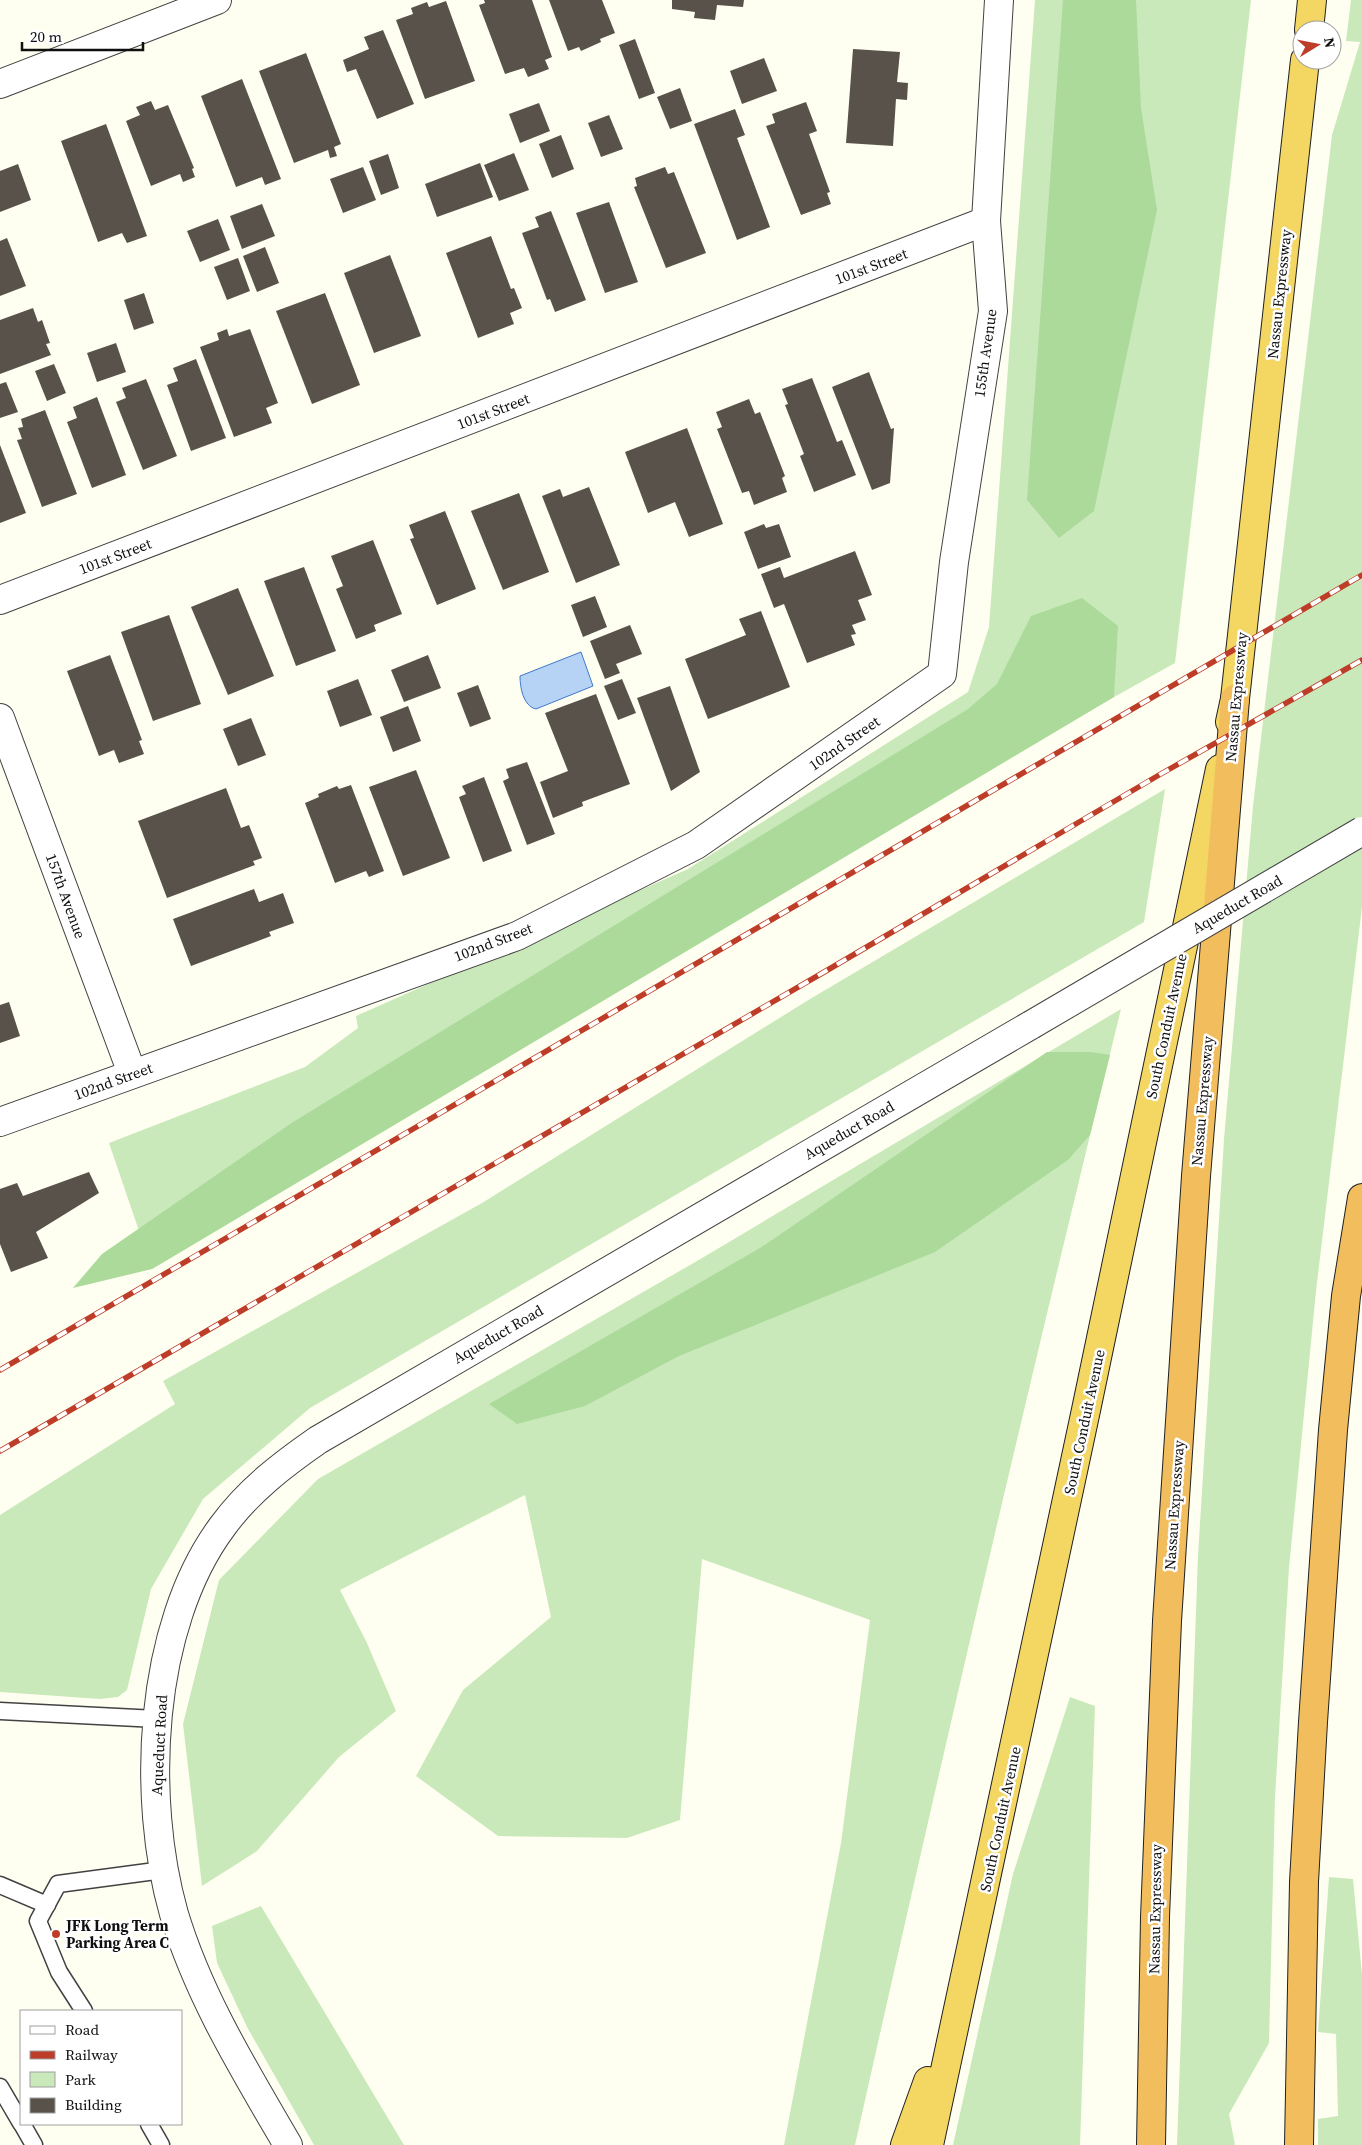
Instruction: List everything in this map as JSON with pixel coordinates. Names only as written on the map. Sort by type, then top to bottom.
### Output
[{"type":"highway","points":[[1309,20],[1312,0]]},
{"type":"highway","name":"Nassau Expressway","points":[[1151,2145],[1154,1917],[1167,1621],[1196,1176],[1234,699],[1304,70]]},
{"type":"highway","name":"South Conduit Avenue","points":[[929,2145],[1234,699]]},
{"type":"highway","points":[[1299,2145],[1304,1882],[1314,1712],[1335,1410],[1346,1296],[1362,1198]]},
{"type":"highway","points":[[905,2145],[967,1971]]},
{"type":"street","points":[[0,84],[217,0]]},
{"type":"street","name":"155th Avenue","points":[[942,674],[954,562],[993,311],[986,221],[999,0]]},
{"type":"street","name":"101st Street","points":[[0,600],[986,221]]},
{"type":"street","name":"102nd Street","points":[[0,1122],[517,936],[696,846],[942,674]]},
{"type":"street","name":"157th Avenue","points":[[0,718],[132,1073]]},
{"type":"street","name":"Aqueduct Road","points":[[288,2145],[229,2045],[212,2009],[175,1915],[163,1870],[156,1802],[157,1719],[170,1643],[180,1609],[205,1553],[222,1527],[259,1485],[288,1461],[357,1416],[1362,831]]},
{"type":"lane","points":[[0,1711],[157,1719]]},
{"type":"lane","points":[[83,2010],[59,1972],[38,1921],[58,1884],[163,1870]]},
{"type":"lane","points":[[0,1885],[47,1905]]},
{"type":"lane","points":[[0,2087],[20,2121]]},
{"type":"lane","points":[[22,2125],[34,2145]]},
{"type":"lane","points":[[150,2125],[161,2145]]},
{"type":"green space","points":[[1035,0],[1251,0],[1175,663],[1098,706],[152,1269],[109,1143],[305,1067],[358,1028],[356,1016],[688,869],[968,692],[989,627]]},
{"type":"green space","points":[[1063,0],[1136,0],[1141,108],[1157,210],[1094,511],[1059,538],[1027,500]]},
{"type":"green space","points":[[1351,0],[1362,0],[1362,907],[1316,1291],[1289,1568],[1275,1797],[1269,2043],[1229,2114],[1235,2145],[1177,2145],[1198,1555],[1224,1139],[1253,806],[1332,135],[1360,42],[1346,41]]},
{"type":"green space","points":[[1082,598],[1118,626],[1114,697],[152,1269],[73,1288],[102,1254],[293,1122],[968,709],[997,684],[1031,616]]},
{"type":"green space","points":[[1165,789],[1144,922],[310,1408],[203,1499],[151,1589],[127,1690],[118,1697],[100,1699],[0,1692],[0,1515],[175,1404],[163,1381],[482,1203],[810,999]]},
{"type":"green space","points":[[1121,1009],[985,1576],[855,2145],[784,2145],[841,1843],[870,1620],[702,1559],[680,1820],[627,1838],[498,1836],[416,1776],[463,1690],[551,1617],[525,1495],[340,1590],[367,1643],[396,1711],[339,1757],[257,1851],[202,1886],[183,1724],[219,1580],[318,1479],[697,1261]]},
{"type":"green space","points":[[1047,1052],[1091,1052],[1110,1055],[1090,1135],[1068,1160],[935,1252],[679,1356],[585,1406],[517,1424],[489,1404],[760,1248]]},
{"type":"green space","points":[[1070,1697],[1095,1706],[1080,2145],[953,2145],[1013,1874]]},
{"type":"green space","points":[[1329,1877],[1353,1879],[1362,1975],[1362,2145],[1318,2145],[1318,2119],[1338,2116],[1336,2034],[1318,2032]]},
{"type":"green space","points":[[261,1906],[404,2145],[314,2145],[247,2027],[217,1963],[212,1926]]},
{"type":"water","points":[[581,652],[593,686],[536,709],[528,704],[522,690],[520,676]]},
{"type":"building","points":[[484,0],[532,0],[552,57],[545,60],[549,69],[528,77],[524,68],[505,74],[479,5],[485,3]]},
{"type":"building","points":[[549,0],[602,0],[615,33],[600,39],[601,42],[581,51],[579,47],[568,51]]},
{"type":"building","points":[[672,0],[744,0],[743,7],[717,5],[715,20],[694,18],[695,12],[672,9]]},
{"type":"building","points":[[446,1],[475,81],[425,99],[396,20],[413,14],[411,8],[427,2],[429,7]]},
{"type":"building","points":[[383,30],[414,104],[377,119],[356,69],[347,72],[343,60],[369,49],[364,37]]},
{"type":"building","points":[[635,39],[655,93],[639,99],[619,45]]},
{"type":"building","points":[[853,49],[900,52],[897,82],[908,83],[907,100],[896,99],[893,146],[846,143]]},
{"type":"building","points":[[306,53],[341,144],[334,147],[337,156],[330,158],[328,150],[294,163],[259,71]]},
{"type":"building","points":[[764,58],[777,91],[742,104],[730,71]]},
{"type":"building","points":[[242,79],[281,179],[265,185],[262,177],[236,187],[201,96]]},
{"type":"building","points":[[680,88],[692,121],[670,129],[657,97]]},
{"type":"building","points":[[151,101],[155,110],[168,105],[194,168],[192,169],[195,177],[183,182],[180,174],[151,186],[126,121],[140,115],[136,107]]},
{"type":"building","points":[[806,102],[817,131],[809,134],[830,192],[827,193],[831,204],[801,215],[766,126],[775,123],[772,114]]},
{"type":"building","points":[[539,103],[550,131],[520,143],[509,114]]},
{"type":"building","points":[[735,109],[745,135],[737,138],[770,227],[737,240],[694,124]]},
{"type":"building","points":[[609,115],[623,149],[601,157],[588,123]]},
{"type":"building","points":[[106,124],[147,236],[127,243],[122,233],[98,242],[61,141]]},
{"type":"building","points":[[561,135],[574,169],[552,178],[539,144]]},
{"type":"building","points":[[514,153],[529,190],[499,201],[484,165]]},
{"type":"building","points":[[388,154],[399,188],[381,195],[369,161]]},
{"type":"building","points":[[480,163],[493,197],[437,217],[425,184]]},
{"type":"building","points":[[18,164],[31,200],[0,212],[0,171]]},
{"type":"building","points":[[363,167],[376,200],[343,213],[330,179]]},
{"type":"building","points":[[665,167],[668,174],[674,172],[706,253],[666,268],[634,187],[637,186],[635,178]]},
{"type":"building","points":[[609,202],[638,282],[605,293],[576,213]]},
{"type":"building","points":[[262,204],[275,236],[242,249],[230,216]]},
{"type":"building","points":[[551,211],[586,300],[555,312],[550,299],[547,300],[522,233],[539,227],[535,217]]},
{"type":"building","points":[[218,219],[230,250],[200,262],[187,231]]},
{"type":"building","points":[[491,236],[511,289],[514,288],[522,308],[510,313],[514,324],[478,338],[446,253]]},
{"type":"building","points":[[7,238],[26,286],[0,296],[0,241]]},
{"type":"building","points":[[265,247],[279,283],[257,292],[243,256]]},
{"type":"building","points":[[390,255],[421,336],[374,353],[344,273]]},
{"type":"building","points":[[238,258],[250,291],[227,300],[214,267]]},
{"type":"building","points":[[144,293],[154,323],[134,330],[124,300]]},
{"type":"building","points":[[325,293],[360,385],[312,404],[276,311]]},
{"type":"building","points":[[33,308],[38,322],[42,320],[50,343],[46,344],[51,355],[0,374],[0,320]]},
{"type":"building","points":[[227,329],[229,336],[250,329],[278,403],[266,408],[272,423],[234,437],[200,347],[219,340],[217,333]]},
{"type":"building","points":[[116,343],[126,372],[97,382],[87,353]]},
{"type":"building","points":[[196,359],[226,438],[191,451],[167,385],[178,381],[173,368]]},
{"type":"building","points":[[54,364],[66,393],[47,401],[35,371]]},
{"type":"building","points":[[869,372],[891,429],[894,428],[890,483],[872,490],[832,387]]},
{"type":"building","points":[[812,378],[837,442],[842,440],[856,475],[814,492],[800,456],[804,454],[785,405],[788,404],[782,389]]},
{"type":"building","points":[[146,379],[177,456],[143,470],[116,402],[126,398],[122,388]]},
{"type":"building","points":[[6,382],[18,412],[0,418],[0,384]]},
{"type":"building","points":[[97,397],[126,475],[92,488],[67,422],[77,418],[73,407]]},
{"type":"building","points":[[749,399],[755,414],[760,412],[785,476],[782,478],[787,492],[754,505],[749,491],[742,493],[717,429],[722,427],[716,412]]},
{"type":"building","points":[[45,410],[77,494],[42,507],[17,440],[22,439],[18,428],[23,427],[21,419]]},
{"type":"building","points":[[687,428],[723,524],[689,537],[675,502],[648,513],[625,452]]},
{"type":"building","points":[[0,445],[26,513],[0,523]]},
{"type":"building","points":[[589,487],[620,565],[576,583],[542,496],[560,489],[563,497]]},
{"type":"building","points":[[519,493],[549,572],[503,590],[471,511]]},
{"type":"building","points":[[445,511],[476,589],[437,605],[410,539],[414,538],[409,525]]},
{"type":"building","points":[[764,524],[766,528],[779,524],[791,557],[758,569],[744,532]]},
{"type":"building","points":[[373,540],[402,614],[374,625],[376,631],[356,639],[336,589],[343,586],[331,556]]},
{"type":"building","points":[[855,551],[872,595],[858,600],[866,620],[852,625],[856,634],[851,635],[855,645],[807,663],[784,604],[774,608],[761,574],[780,567],[784,578]]},
{"type":"building","points":[[304,567],[336,651],[296,666],[264,581]]},
{"type":"building","points":[[238,588],[274,676],[228,695],[191,607]]},
{"type":"building","points":[[595,596],[607,627],[583,637],[571,605]]},
{"type":"building","points":[[761,611],[790,687],[708,719],[685,659],[746,635],[739,619]]},
{"type":"building","points":[[169,615],[201,704],[153,721],[121,632]]},
{"type":"building","points":[[630,625],[642,654],[616,664],[620,673],[605,679],[590,641]]},
{"type":"building","points":[[110,655],[142,740],[139,741],[144,754],[119,763],[114,750],[99,756],[67,671]]},
{"type":"building","points":[[428,655],[441,688],[404,702],[391,670]]},
{"type":"building","points":[[358,679],[372,715],[340,727],[327,691]]},
{"type":"building","points":[[622,679],[636,713],[618,720],[604,686]]},
{"type":"building","points":[[478,685],[491,719],[470,727],[457,693]]},
{"type":"building","points":[[670,686],[700,772],[671,791],[637,698]]},
{"type":"building","points":[[596,694],[630,784],[582,802],[583,806],[553,818],[540,782],[568,771],[545,713]]},
{"type":"building","points":[[408,706],[421,741],[393,752],[380,717]]},
{"type":"building","points":[[251,718],[266,755],[238,766],[223,729]]},
{"type":"building","points":[[527,762],[555,834],[527,845],[503,781],[509,778],[506,769]]},
{"type":"building","points":[[416,770],[450,858],[403,876],[369,787]]},
{"type":"building","points":[[484,777],[512,851],[483,862],[459,797],[466,794],[462,786]]},
{"type":"building","points":[[351,785],[384,871],[369,877],[366,871],[335,883],[305,803],[319,797],[318,794],[337,786],[339,789]]},
{"type":"building","points":[[226,788],[241,828],[249,825],[262,858],[253,861],[255,865],[167,898],[138,821]]},
{"type":"building","points":[[254,889],[259,902],[283,893],[294,923],[269,932],[271,936],[191,966],[173,919]]},
{"type":"building","points":[[9,1002],[20,1036],[0,1043],[0,1005]]},
{"type":"building","points":[[89,1172],[99,1193],[36,1232],[48,1258],[11,1272],[0,1244],[0,1189],[17,1183],[23,1196]]},
{"type":"railway","points":[[0,1370],[1362,575]]},
{"type":"railway","points":[[0,1451],[1159,775],[1362,660]]},
{"type":"place","name":"JFK Long Term Parking Area C","points":[[56,1934]]}]
